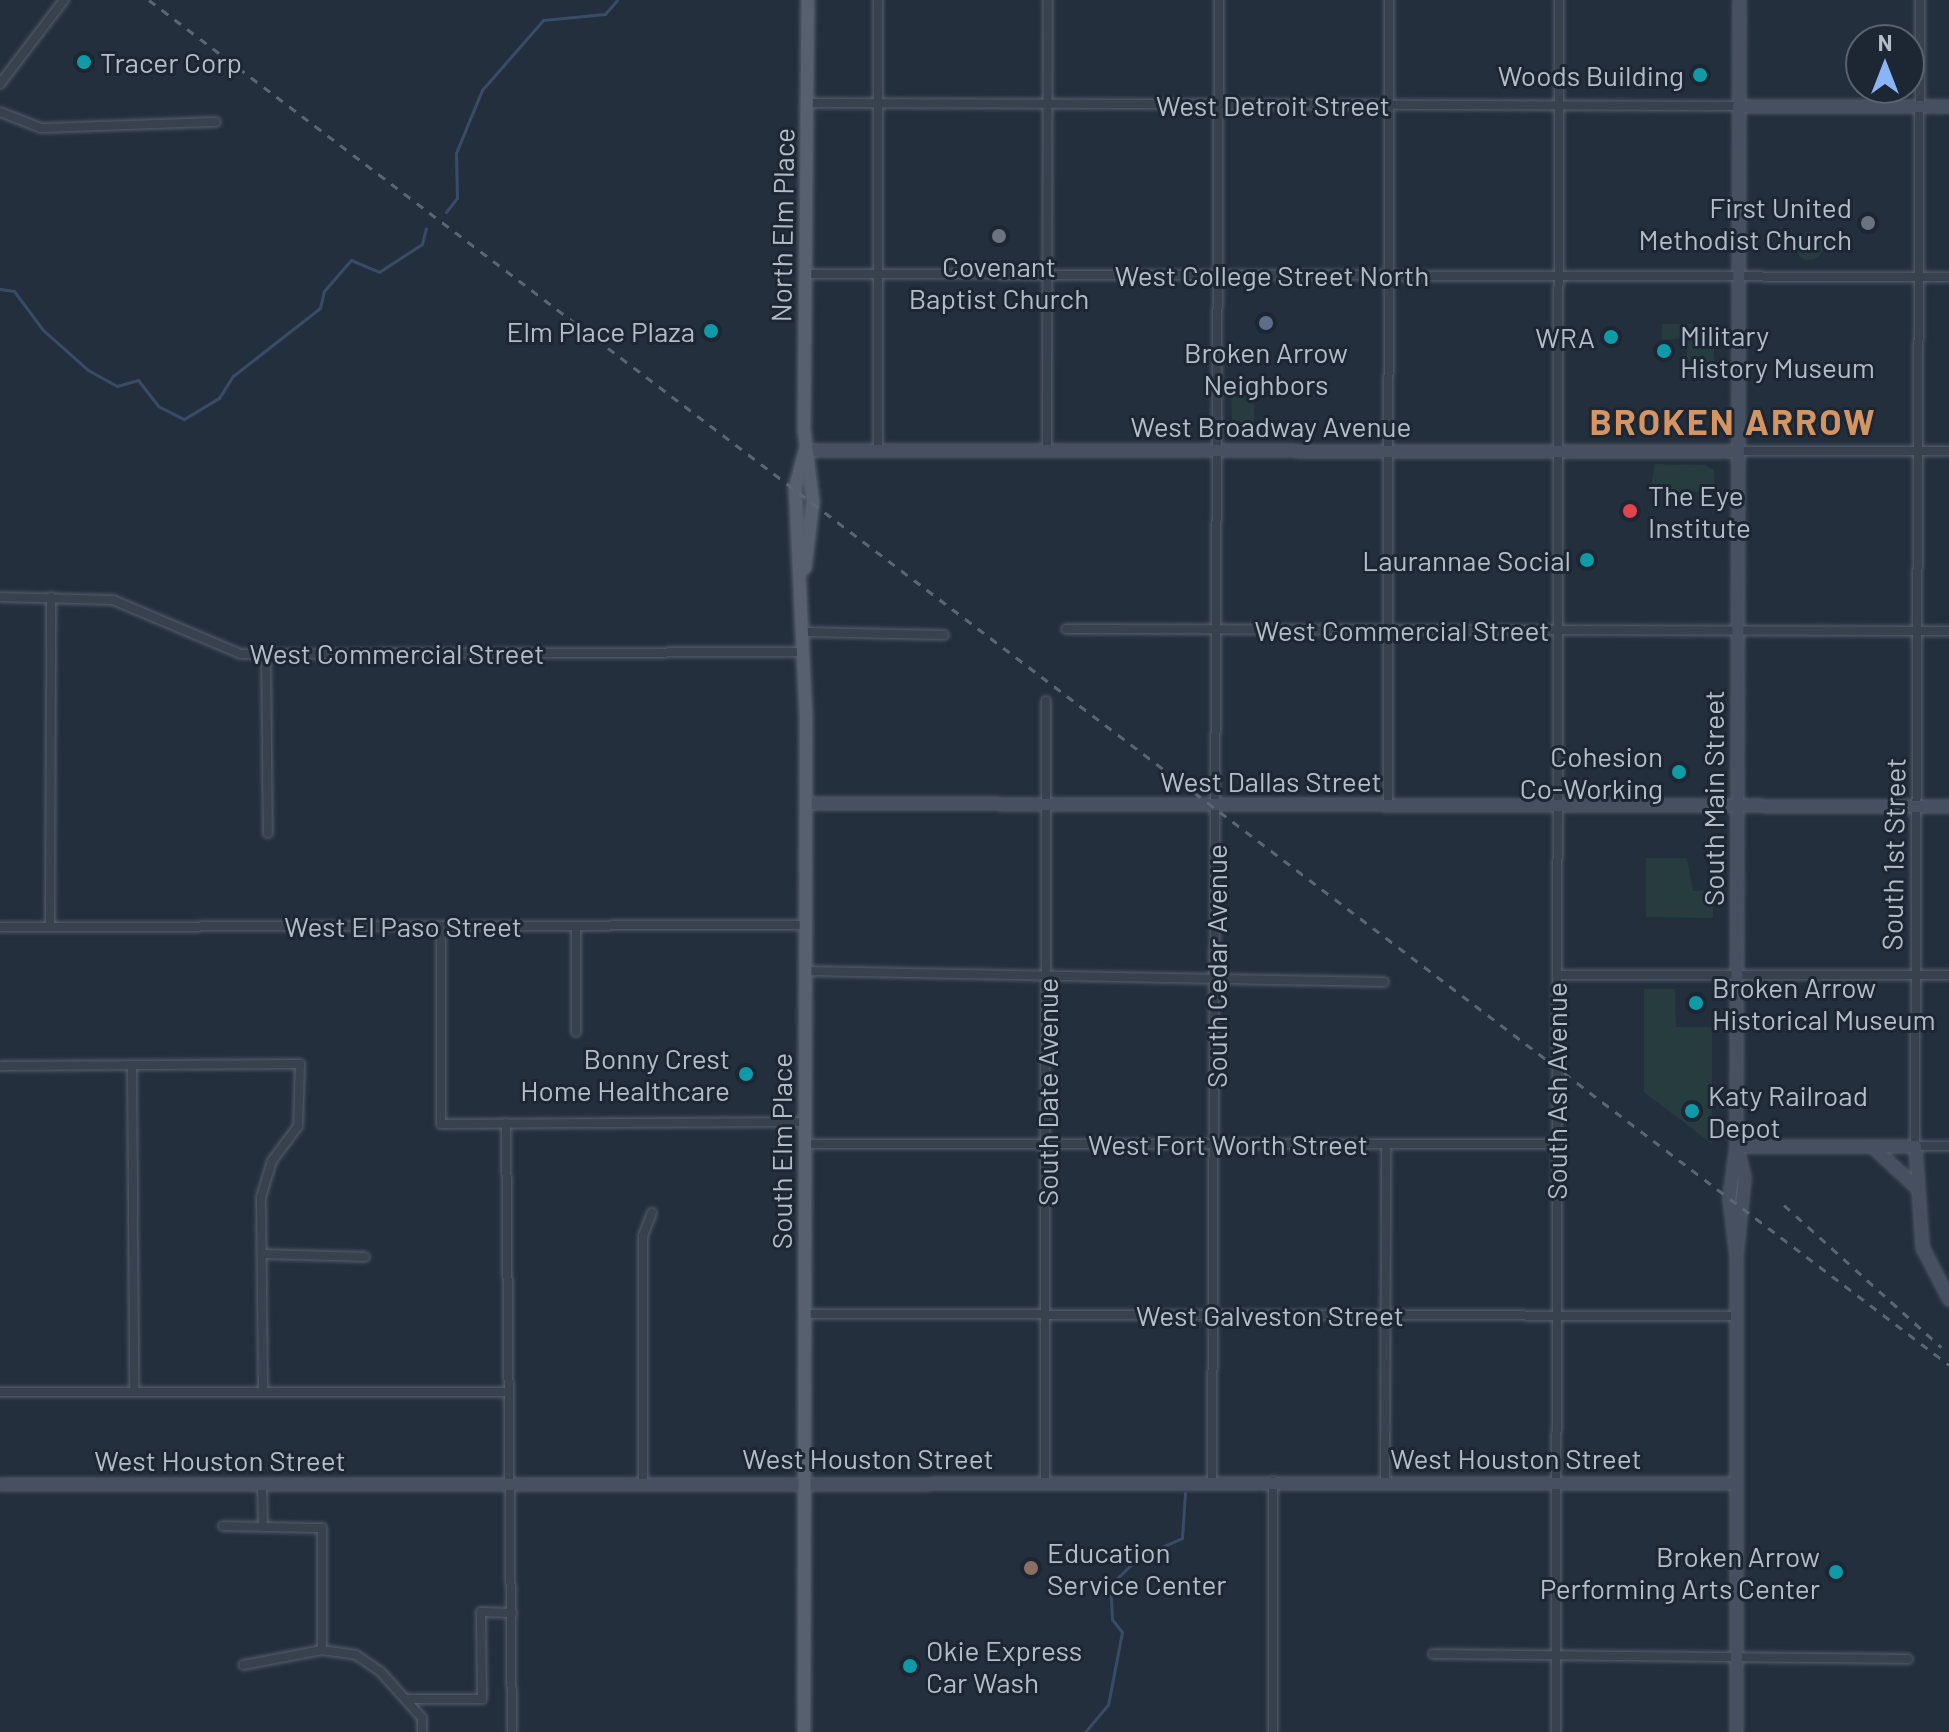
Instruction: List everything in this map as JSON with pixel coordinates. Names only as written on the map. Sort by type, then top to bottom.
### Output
[{"type":"main road","name":"North Elm Place","points":[[805,450],[808,0]]},
{"type":"main road","name":"South Main Street","points":[[1736,1732],[1735,1316],[1736,1255],[1744,1177],[1736,1146],[1739,0]]},
{"type":"main road","points":[[1738,106],[1949,106]]},
{"type":"main road","name":"West Broadway Avenue","points":[[805,450],[1738,451]]},
{"type":"main road","name":"South Elm Place","points":[[804,1732],[805,632],[804,571],[795,488],[805,450]]},
{"type":"main road","name":"West Dallas Street","points":[[806,803],[1949,806]]},
{"type":"main road","points":[[1736,1146],[1915,1146]]},
{"type":"main road","points":[[1871,1146],[1916,1187]]},
{"type":"main road","name":"South 1st Street","points":[[1915,1146],[1922,1247],[1949,1299]]},
{"type":"main road","name":"West Houston Street","points":[[0,1484],[1735,1483]]},
{"type":"street","points":[[0,84],[64,0]]},
{"type":"street","points":[[878,0],[878,450]]},
{"type":"street","points":[[1047,450],[1048,0]]},
{"type":"street","name":"South Cedar Avenue","points":[[1212,1481],[1217,975],[1219,0]]},
{"type":"street","points":[[1388,805],[1389,0]]},
{"type":"street","name":"South Ash Avenue","points":[[1556,1732],[1559,0]]},
{"type":"street","name":"South 1st Street","points":[[1915,1146],[1920,0]]},
{"type":"street","name":"West Detroit Street","points":[[808,103],[1738,106]]},
{"type":"street","points":[[0,112],[41,128],[216,122]]},
{"type":"street","name":"West College Street North","points":[[805,274],[1949,277]]},
{"type":"street","points":[[1738,451],[1949,451]]},
{"type":"street","name":"West Commercial Street","points":[[0,597],[113,600],[218,649],[266,655],[805,652]]},
{"type":"street","points":[[50,926],[51,597]]},
{"type":"street","name":"West Commercial Street","points":[[1066,629],[1949,631]]},
{"type":"street","points":[[805,632],[944,635]]},
{"type":"street","points":[[266,655],[268,833]]},
{"type":"street","name":"South Date Avenue","points":[[1045,1482],[1046,701]]},
{"type":"street","name":"West El Paso Street","points":[[0,927],[805,925]]},
{"type":"street","points":[[441,926],[441,1124],[805,1122]]},
{"type":"street","points":[[576,927],[576,1032]]},
{"type":"street","points":[[805,971],[1217,975],[1384,982]]},
{"type":"street","points":[[1557,975],[1949,975]]},
{"type":"street","points":[[0,1066],[300,1064],[298,1126],[272,1161],[261,1197],[264,1254],[263,1391]]},
{"type":"street","points":[[132,1065],[134,1391]]},
{"type":"street","points":[[506,1123],[512,1732]]},
{"type":"street","name":"West Fort Worth Street","points":[[805,1144],[1555,1144]]},
{"type":"street","points":[[1385,1482],[1386,1144]]},
{"type":"street","points":[[1915,1146],[1949,1146]]},
{"type":"street","points":[[643,1483],[643,1236],[652,1213]]},
{"type":"street","points":[[264,1254],[365,1257]]},
{"type":"street","name":"West Galveston Street","points":[[805,1314],[1735,1316]]},
{"type":"street","points":[[0,1392],[509,1392]]},
{"type":"street","points":[[1273,1481],[1273,1732]]},
{"type":"street","points":[[262,1484],[263,1527]]},
{"type":"street","points":[[223,1526],[322,1528],[322,1650]]},
{"type":"street","points":[[407,1699],[482,1699],[481,1612],[512,1613]]},
{"type":"street","points":[[243,1665],[322,1650],[369,1662],[407,1699],[422,1732]]},
{"type":"street","points":[[1433,1654],[1908,1659]]},
{"type":"green space","points":[[1809,232],[1819,236],[1823,246],[1819,256],[1809,260],[1799,256],[1795,246],[1799,236]]},
{"type":"green space","points":[[1662,324],[1714,324],[1714,361],[1687,361],[1687,338],[1662,340]]},
{"type":"green space","points":[[1231,387],[1254,394],[1254,426],[1232,419]]},
{"type":"green space","points":[[1655,464],[1705,465],[1714,470],[1714,492],[1650,492]]},
{"type":"green space","points":[[1646,858],[1687,858],[1693,891],[1713,890],[1713,918],[1646,917]]},
{"type":"green space","points":[[1644,989],[1675,989],[1676,1027],[1712,1027],[1712,1144],[1644,1092]]},
{"type":"waterway","points":[[446,212],[457,198],[456,153],[482,90],[543,20],[605,14],[617,0]]},
{"type":"waterway","points":[[0,289],[14,291],[43,330],[88,370],[117,386],[138,380],[158,406],[184,419],[219,398],[233,376],[320,308],[324,291],[351,260],[379,272],[422,244],[426,228]]},
{"type":"waterway","points":[[1085,1732],[1108,1705],[1122,1632],[1112,1619],[1110,1585],[1139,1557],[1182,1538],[1185,1493]]},
{"type":"railway","points":[[149,0],[1949,1365]]},
{"type":"railway","points":[[1784,1205],[1941,1347]]},
{"type":"place","name":"Tracer Corp","points":[[84,62]]},
{"type":"place","name":"Woods Building","points":[[1700,75]]},
{"type":"place","name":"First United Methodist Church","points":[[1868,223]]},
{"type":"place","name":"Covenant Baptist Church","points":[[999,236]]},
{"type":"place","name":"Broken Arrow Neighbors","points":[[1266,323]]},
{"type":"place","name":"Elm Place Plaza","points":[[711,331]]},
{"type":"place","name":"WRA","points":[[1611,337]]},
{"type":"place","name":"Military History Museum","points":[[1664,351]]},
{"type":"place","name":"The Eye Institute","points":[[1630,511]]},
{"type":"place","name":"Laurannae Social","points":[[1587,560]]},
{"type":"place","name":"Cohesion Co-Working","points":[[1679,772]]},
{"type":"place","name":"Broken Arrow Historical Museum","points":[[1696,1003]]},
{"type":"place","name":"Bonny Crest Home Healthcare","points":[[746,1074]]},
{"type":"place","name":"Katy Railroad Depot","points":[[1692,1111]]},
{"type":"place","name":"Education Service Center","points":[[1031,1568]]},
{"type":"place","name":"Broken Arrow Performing Arts Center","points":[[1836,1572]]},
{"type":"place","name":"Okie Express Car Wash","points":[[910,1666]]},
{"type":"district","name":"BROKEN ARROW","points":[[1733,421]]}]
